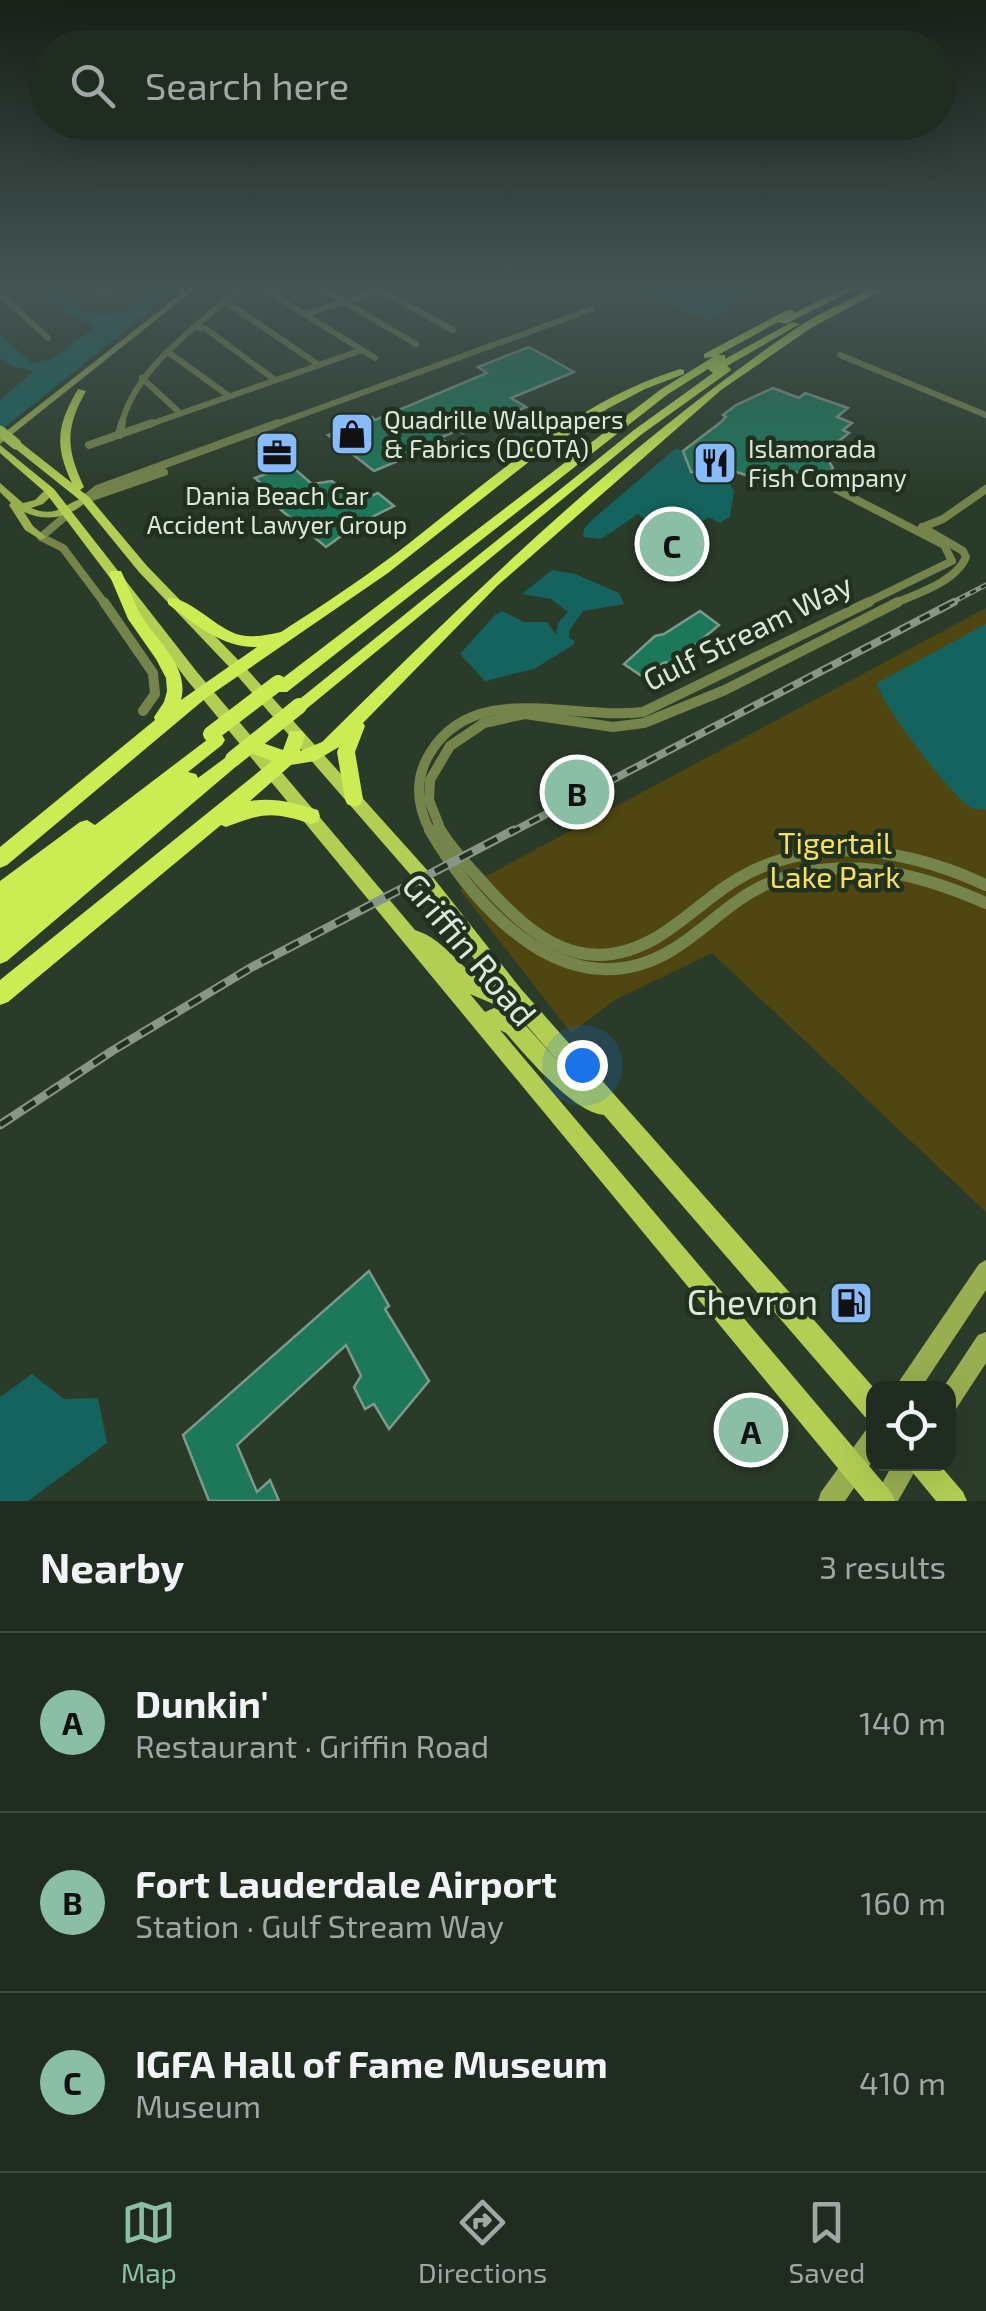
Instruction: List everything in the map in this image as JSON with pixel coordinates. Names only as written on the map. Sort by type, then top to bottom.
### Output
[{"type":"highway","points":[[287,694],[477,524],[680,372],[709,355]]},
{"type":"highway","points":[[0,932],[221,746],[664,392],[724,355]]},
{"type":"highway","points":[[0,911],[697,379],[738,355]]},
{"type":"highway","points":[[287,694],[704,382],[754,355]]},
{"type":"highway","points":[[251,746],[280,765],[315,756],[492,583],[717,388],[766,355]]},
{"type":"highway","points":[[0,859],[204,691],[290,634],[584,420],[657,379],[680,372]]},
{"type":"highway","points":[[116,574],[136,620],[178,684],[170,708],[152,731]]},
{"type":"highway","points":[[174,601],[234,641],[258,642],[290,634]]},
{"type":"highway","points":[[354,799],[346,752],[364,712]]},
{"type":"highway","points":[[0,994],[280,765],[296,736]]},
{"type":"highway","points":[[0,893],[221,746]]},
{"type":"highway","points":[[0,954],[221,746]]},
{"type":"highway","points":[[182,844],[252,807],[286,806],[310,816]]},
{"type":"main road","points":[[81,391],[68,417],[62,442],[64,456],[85,499]]},
{"type":"main road","name":"Griffin Road","points":[[0,431],[85,499],[239,669],[422,876],[514,996],[866,1399]]},
{"type":"main road","points":[[1,446],[50,492],[251,746]]},
{"type":"main road","name":"Griffin Road","points":[[280,765],[310,816],[883,1501]]},
{"type":"main road","points":[[412,936],[435,945],[485,996],[514,996]]},
{"type":"main road","points":[[484,1022],[494,1018],[512,1026],[554,1072],[624,1123]]},
{"type":"main road","points":[[928,1471],[954,1501]]},
{"type":"street","points":[[1,446],[112,355]]},
{"type":"street","points":[[54,399],[81,391],[115,355]]},
{"type":"street","points":[[118,435],[126,404],[142,378],[165,355]]},
{"type":"street","points":[[172,355],[230,396]]},
{"type":"street","points":[[241,355],[275,380]]},
{"type":"street","points":[[304,355],[319,365]]},
{"type":"street","points":[[90,445],[348,355]]},
{"type":"street","points":[[370,355],[375,358]]},
{"type":"street","points":[[42,537],[85,499],[111,484],[465,355]]},
{"type":"street","points":[[85,499],[476,355]]},
{"type":"street","points":[[840,356],[986,415]]},
{"type":"street","points":[[142,378],[180,413]]},
{"type":"street","name":"Gulf Stream Way","points":[[834,481],[919,529],[944,546],[952,561],[643,712],[594,717],[532,706],[472,717],[439,740],[427,758],[418,790],[420,809],[434,840],[513,934],[547,956],[586,968],[616,970],[657,959],[752,890],[788,876],[822,869],[888,870],[936,882],[986,903]]},
{"type":"street","name":"Gulf Stream Way","points":[[822,482],[963,551],[962,567],[647,723],[604,728],[520,714],[478,725],[448,746],[436,763],[429,786],[431,809],[440,831],[522,927],[551,944],[582,954],[620,953],[648,944],[739,876],[812,851],[858,850],[902,856],[986,884]]},
{"type":"street","points":[[0,486],[16,503],[26,524],[78,562],[150,669],[156,690],[142,711]]},
{"type":"street","points":[[919,529],[943,519],[986,489]]},
{"type":"street","points":[[16,503],[39,502],[50,492]]},
{"type":"street","points":[[16,503],[53,517],[68,514]]},
{"type":"street","points":[[913,1381],[986,1270]]},
{"type":"street","points":[[956,1389],[986,1343]]},
{"type":"street","points":[[830,1501],[866,1448]]},
{"type":"street","points":[[883,1501],[903,1471]]},
{"type":"green space","name":"Tigertail Lake Park","points":[[986,608],[986,1212],[712,953],[615,1000],[571,1033],[460,890]]},
{"type":"water","points":[[0,355],[23,355],[32,363],[57,355],[95,355],[0,431],[0,400],[34,371],[15,367]]},
{"type":"water","points":[[676,448],[686,453],[691,473],[722,472],[734,491],[730,517],[720,523],[709,517],[687,531],[680,530],[679,523],[660,522],[660,530],[638,514],[601,539],[583,537],[591,521]]},
{"type":"water","points":[[552,570],[575,574],[619,593],[624,604],[583,611],[569,631],[569,638],[575,641],[573,645],[534,669],[485,681],[460,654],[495,615],[502,611],[524,622],[547,622],[556,635],[558,623],[568,612],[551,599],[522,594]]},
{"type":"water","points":[[986,624],[986,810],[970,807],[949,787],[903,728],[877,683]]},
{"type":"water","points":[[32,1374],[64,1399],[98,1398],[107,1443],[28,1501],[0,1501],[0,1397]]},
{"type":"building","points":[[508,355],[543,355],[574,372],[511,398],[526,407],[463,433],[458,430],[440,438],[445,441],[374,471],[328,435],[372,417],[375,420],[487,373],[478,367]]},
{"type":"building","points":[[773,388],[799,398],[805,393],[848,408],[837,417],[852,423],[843,430],[849,433],[840,440],[846,443],[828,460],[833,468],[828,473],[754,472],[749,476],[733,471],[691,472],[683,451],[721,422],[726,417],[723,415],[736,405]]},
{"type":"building","points":[[290,465],[312,484],[332,481],[358,501],[378,493],[394,506],[358,524],[326,547],[270,501],[275,496],[255,478]]},
{"type":"building","points":[[700,611],[719,625],[676,661],[663,663],[643,677],[624,664],[655,636]]},
{"type":"building","points":[[369,1271],[389,1306],[385,1309],[429,1381],[389,1429],[374,1404],[365,1409],[354,1387],[361,1376],[346,1345],[237,1445],[257,1492],[270,1480],[279,1501],[209,1501],[183,1435]]},
{"type":"building","points":[[750,1401],[775,1431],[754,1461],[748,1460],[730,1437],[729,1428]]},
{"type":"railway","points":[[949,604],[986,585]]},
{"type":"railway","points":[[510,833],[954,602]]},
{"type":"railway","points":[[0,1125],[112,1051],[252,967],[514,830]]},
{"type":"place","name":"Quadrille Wallpapers & Fabrics (DCOTA)","points":[[352,434]]},
{"type":"place","name":"Dania Beach Car Accident Lawyer Group","points":[[277,453]]},
{"type":"place","name":"Islamorada Fish Company","points":[[715,463]]},
{"type":"place","name":"IGFA Hall of Fame Museum","points":[[672,544]]},
{"type":"place","name":"Fort Lauderdale Airport","points":[[577,792]]},
{"type":"place","name":"Chevron","points":[[851,1303]]},
{"type":"place","name":"Dunkin'","points":[[751,1430]]}]
